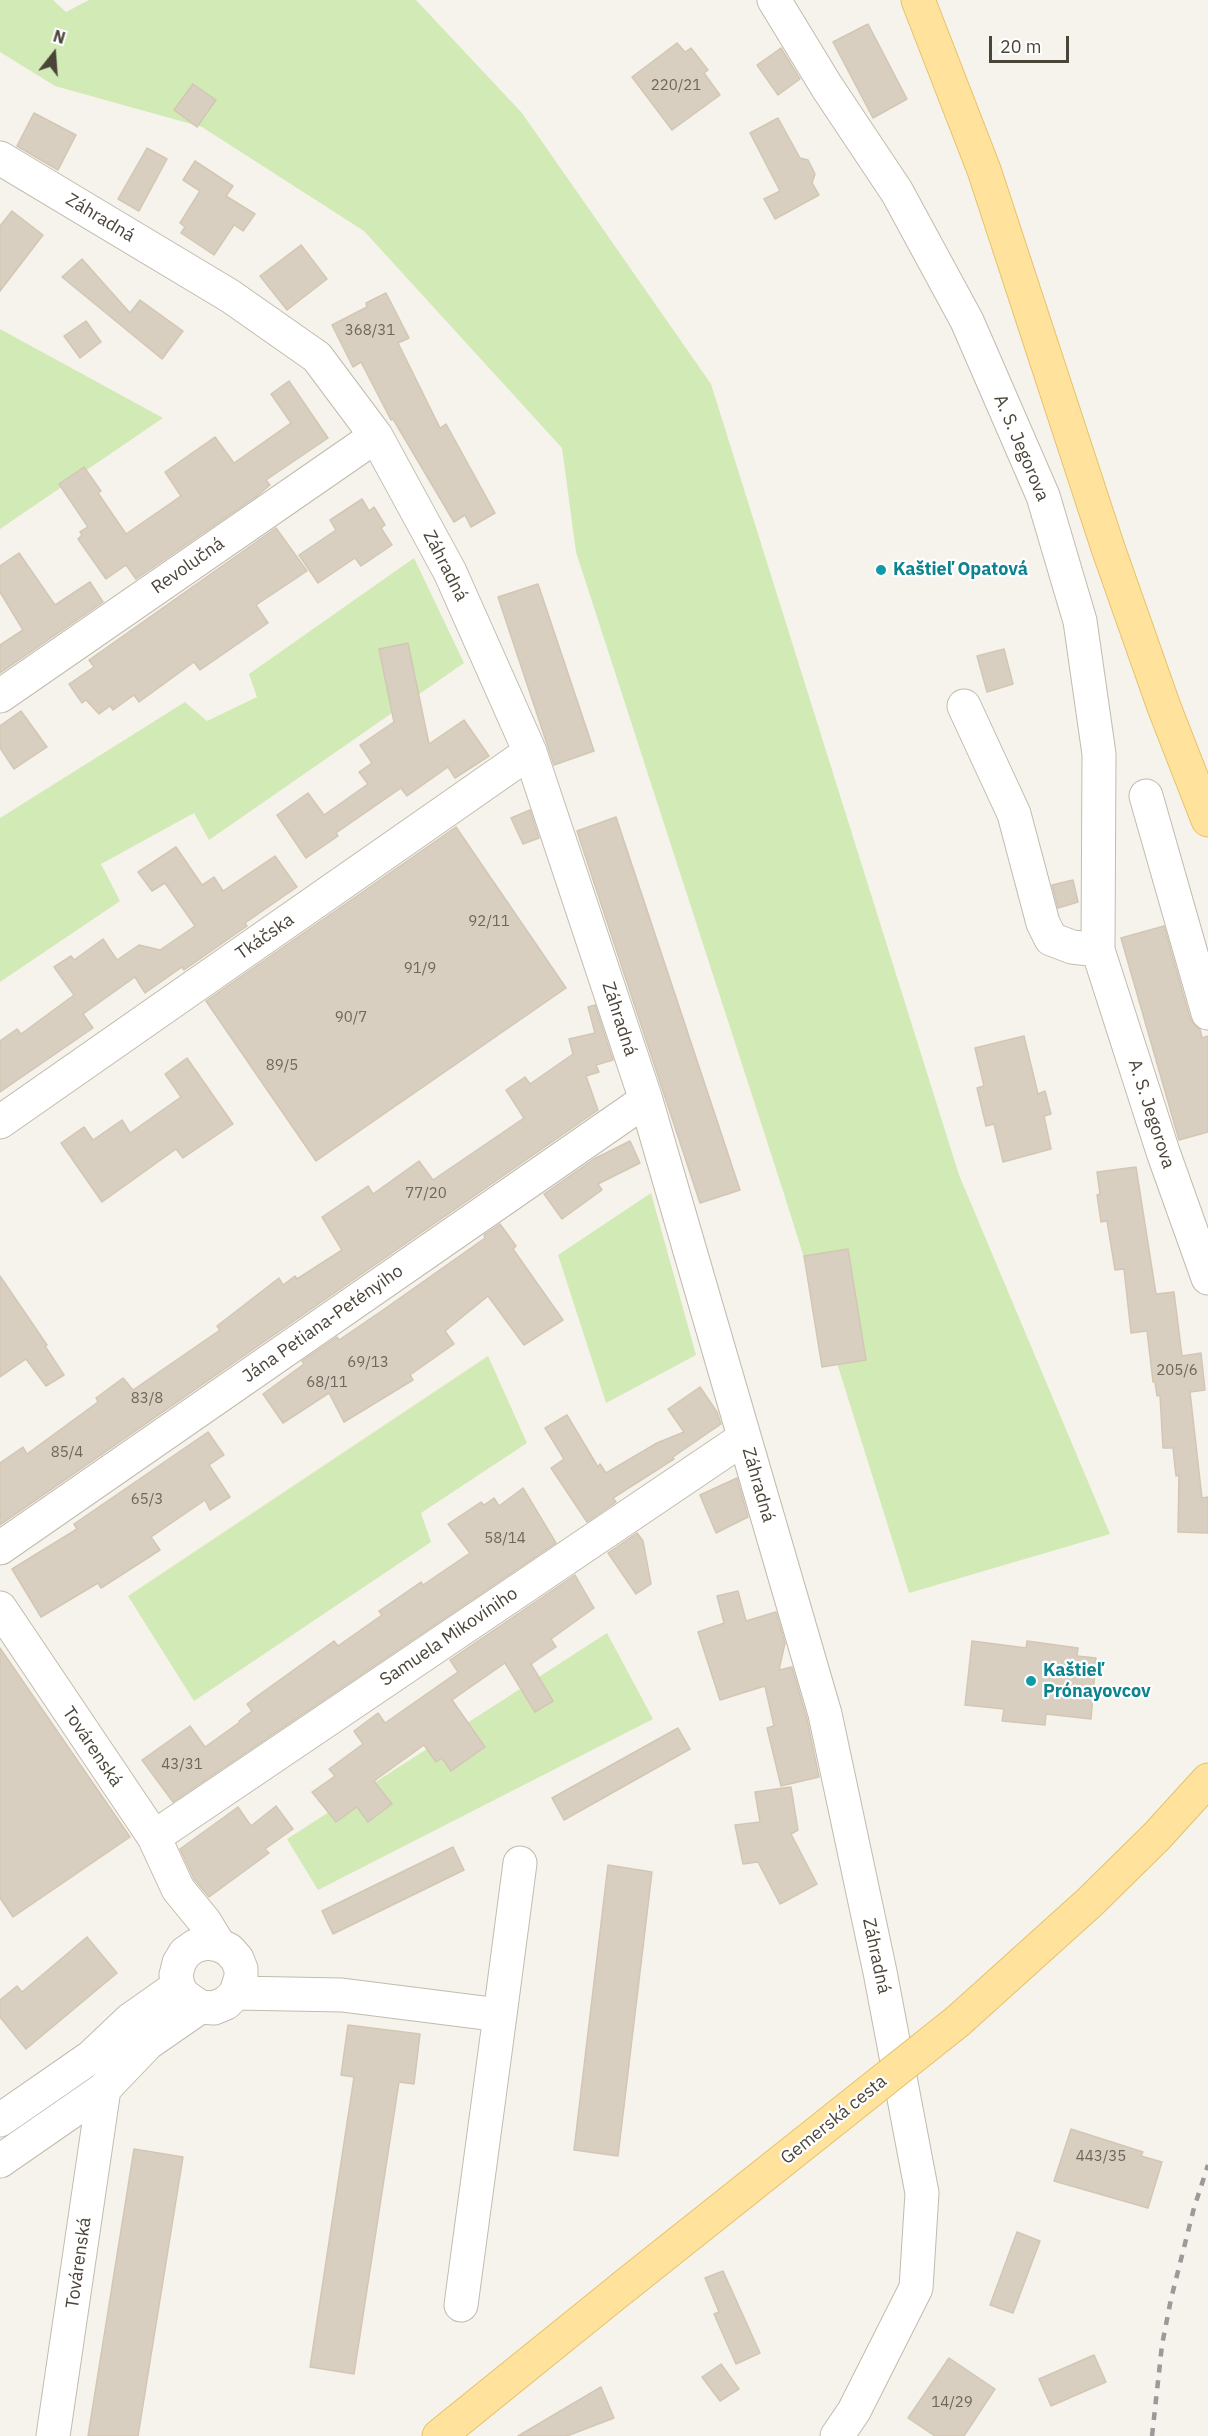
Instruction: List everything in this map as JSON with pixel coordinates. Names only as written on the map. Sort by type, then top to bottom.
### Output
[{"type":"main road","points":[[918,0],[984,170],[1108,548],[1164,707],[1208,820]]},
{"type":"main road","name":"Gemerská cesta","points":[[439,2436],[958,2021],[1090,1902],[1208,1780]]},
{"type":"street","name":"A. S. Jegorova","points":[[774,0],[827,87],[897,192],[967,321],[1043,496],[1080,621],[1099,754],[1098,950],[1163,1152],[1208,1278]]},
{"type":"street","name":"Záhradná","points":[[0,158],[230,296],[317,357],[376,436],[450,572],[530,752],[646,1100],[825,1714],[878,1960],[902,2088]]},
{"type":"street","name":"Revolučná","points":[[0,696],[376,436]]},
{"type":"street","points":[[964,706],[1014,814],[1043,923],[1051,939],[1071,947],[1098,950]]},
{"type":"street","name":"Tkáčska","points":[[0,1122],[530,752]]},
{"type":"street","points":[[1146,796],[1208,1013]]},
{"type":"street","name":"Jána Petiana-Petényiho","points":[[0,1548],[646,1100]]},
{"type":"street","name":"Samuela Mikovíniho","points":[[154,1837],[744,1438]]},
{"type":"street","name":"Továrenská","points":[[0,1608],[154,1837],[178,1889],[205,1922],[219,1945],[229,1950],[237,1959],[238,1981]]},
{"type":"street","points":[[461,2305],[520,1863]]},
{"type":"street","name":"Továrenská","points":[[178,1889],[185,1953],[176,1975],[189,1996]]},
{"type":"street","points":[[185,1953],[195,1946],[207,1943],[219,1945]]},
{"type":"street","points":[[0,2120],[91,2057],[130,2020],[189,1996],[214,2008],[226,2003],[238,1981],[500,2015]]},
{"type":"street","points":[[0,2161],[104,2089],[189,1996]]},
{"type":"street","name":"Gemerská cesta","points":[[837,2436],[854,2411],[916,2288],[922,2193],[902,2088]]},
{"type":"street","name":"Továrenská","points":[[53,2436],[104,2089]]},
{"type":"green space","points":[[0,0],[53,0],[66,12],[89,0],[416,0],[522,113],[711,384],[959,1175],[1110,1534],[909,1593],[785,1197],[576,552],[562,448],[364,231],[202,127],[55,86],[0,52]]},
{"type":"green space","points":[[0,329],[163,418],[0,529]]},
{"type":"green space","points":[[414,558],[464,663],[209,840],[194,813],[101,864],[120,901],[0,982],[0,818],[185,702],[207,721],[257,697],[249,674]]},
{"type":"green space","points":[[651,1193],[696,1355],[606,1403],[558,1255]]},
{"type":"green space","points":[[488,1356],[527,1443],[421,1513],[431,1542],[194,1701],[128,1596]]},
{"type":"green space","points":[[607,1633],[653,1719],[318,1890],[287,1839]]},
{"type":"building","points":[[868,24],[907,99],[873,118],[833,42]]},
{"type":"building","points":[[677,43],[685,52],[691,48],[708,70],[704,73],[720,95],[672,130],[632,77]]},
{"type":"building","points":[[781,48],[800,79],[778,95],[757,65]]},
{"type":"building","points":[[193,84],[216,100],[197,127],[174,110]]},
{"type":"building","points":[[34,113],[76,135],[58,170],[17,146]]},
{"type":"building","points":[[778,118],[800,158],[808,160],[815,174],[812,183],[819,195],[775,219],[764,199],[780,191],[750,133]]},
{"type":"building","points":[[147,148],[167,159],[139,211],[118,199]]},
{"type":"building","points":[[195,161],[233,186],[226,196],[255,214],[243,231],[234,225],[214,255],[181,233],[185,227],[180,223],[200,191],[183,180]]},
{"type":"building","points":[[12,211],[43,235],[0,291],[0,226]]},
{"type":"building","points":[[301,245],[327,279],[287,310],[260,276]]},
{"type":"building","points":[[82,259],[130,313],[140,300],[183,331],[162,359],[62,277]]},
{"type":"building","points":[[386,293],[409,338],[398,343],[440,428],[446,424],[495,513],[471,527],[465,515],[454,522],[393,419],[391,420],[361,362],[353,367],[332,325],[367,307],[366,303]]},
{"type":"building","points":[[86,321],[101,342],[80,358],[64,336]]},
{"type":"building","points":[[289,381],[328,438],[266,480],[270,485],[257,496],[136,579],[126,565],[106,579],[78,539],[82,535],[80,532],[88,527],[59,484],[84,467],[101,491],[98,493],[126,534],[181,496],[165,472],[215,437],[234,463],[291,423],[271,394]]},
{"type":"building","points":[[362,499],[369,511],[374,507],[385,525],[381,528],[392,545],[361,566],[355,558],[318,583],[299,555],[336,530],[330,520]]},
{"type":"building","points":[[276,528],[307,571],[256,605],[268,623],[200,670],[194,662],[139,702],[134,695],[113,710],[110,706],[99,714],[86,700],[82,703],[69,684],[94,667],[89,660]]},
{"type":"building","points":[[19,553],[55,605],[90,582],[103,602],[0,673],[0,645],[23,630],[0,592],[0,566]]},
{"type":"building","points":[[538,584],[594,751],[554,765],[498,597]]},
{"type":"building","points":[[408,643],[429,744],[464,720],[489,756],[455,778],[448,767],[407,796],[401,788],[336,833],[338,836],[306,858],[277,815],[308,793],[324,815],[368,784],[359,772],[372,763],[360,745],[394,722],[379,649]]},
{"type":"building","points":[[1004,649],[1013,684],[987,692],[977,656]]},
{"type":"building","points":[[21,711],[47,747],[14,769],[0,748],[0,726]]},
{"type":"building","points":[[530,810],[539,838],[523,844],[511,818]]},
{"type":"building","points":[[616,817],[740,1190],[700,1203],[577,831]]},
{"type":"building","points":[[456,827],[566,988],[316,1161],[206,1001]]},
{"type":"building","points":[[176,847],[202,885],[214,877],[223,891],[275,856],[297,887],[245,923],[247,926],[184,970],[182,967],[145,993],[135,977],[83,1014],[93,1028],[0,1092],[0,1041],[17,1029],[21,1034],[74,995],[54,967],[71,956],[74,960],[103,939],[117,960],[139,945],[160,950],[195,926],[165,883],[152,891],[138,872]]},
{"type":"building","points":[[1073,880],[1078,902],[1058,908],[1052,885]]},
{"type":"building","points":[[1164,926],[1190,1018],[1200,1029],[1202,1038],[1208,1036],[1208,1132],[1179,1140],[1121,938]]},
{"type":"building","points":[[595,1005],[613,1060],[596,1065],[599,1072],[586,1076],[598,1110],[0,1525],[0,1463],[23,1447],[27,1454],[98,1402],[96,1398],[123,1378],[133,1390],[220,1330],[217,1326],[279,1278],[283,1285],[295,1276],[297,1279],[342,1250],[322,1217],[368,1186],[373,1194],[419,1161],[433,1180],[524,1118],[506,1090],[525,1077],[530,1084],[573,1054],[569,1039],[595,1033],[588,1007]]},
{"type":"building","points":[[1024,1036],[1038,1094],[1045,1091],[1051,1114],[1044,1116],[1051,1149],[1003,1162],[994,1124],[986,1126],[977,1088],[984,1086],[975,1048]]},
{"type":"building","points":[[187,1058],[233,1124],[183,1158],[176,1149],[102,1202],[61,1143],[84,1127],[93,1140],[122,1120],[130,1133],[181,1097],[165,1074]]},
{"type":"building","points":[[630,1141],[640,1163],[598,1184],[602,1190],[562,1219],[544,1194],[594,1159]]},
{"type":"building","points":[[1136,1167],[1156,1294],[1174,1292],[1182,1356],[1201,1353],[1205,1390],[1190,1392],[1202,1498],[1208,1497],[1208,1533],[1178,1532],[1179,1475],[1176,1476],[1173,1448],[1163,1448],[1160,1395],[1157,1396],[1155,1382],[1153,1382],[1147,1331],[1131,1333],[1124,1269],[1115,1270],[1107,1221],[1101,1222],[1097,1195],[1100,1194],[1097,1172]]},
{"type":"building","points":[[500,1224],[516,1246],[513,1249],[563,1320],[524,1345],[488,1296],[445,1331],[454,1344],[410,1375],[413,1380],[344,1422],[329,1393],[283,1423],[263,1394],[304,1364],[302,1361],[337,1337],[339,1340],[383,1310],[485,1238],[484,1235]]},
{"type":"building","points":[[848,1249],[866,1360],[822,1367],[804,1256]]},
{"type":"building","points":[[0,1276],[47,1345],[45,1346],[64,1375],[46,1386],[26,1359],[0,1377]]},
{"type":"building","points":[[700,1387],[717,1412],[721,1424],[673,1457],[674,1459],[613,1498],[616,1502],[587,1522],[551,1468],[564,1459],[545,1428],[567,1415],[598,1467],[600,1464],[606,1473],[657,1443],[684,1432],[668,1409]]},
{"type":"building","points":[[208,1432],[224,1455],[209,1465],[230,1497],[210,1510],[205,1500],[151,1537],[160,1550],[101,1588],[98,1583],[41,1617],[12,1569],[77,1529],[74,1524]]},
{"type":"building","points":[[737,1478],[748,1517],[716,1533],[700,1495]]},
{"type":"building","points":[[523,1488],[556,1543],[173,1802],[142,1760],[190,1726],[205,1747],[252,1711],[247,1704],[256,1697],[334,1641],[338,1646],[382,1615],[379,1611],[421,1582],[423,1585],[470,1553],[448,1524],[481,1502],[484,1505],[494,1498],[499,1506]]},
{"type":"building","points":[[637,1533],[643,1541],[651,1584],[636,1594],[608,1553]]},
{"type":"building","points":[[575,1575],[594,1608],[551,1639],[556,1647],[531,1664],[553,1701],[535,1712],[505,1663],[452,1700],[485,1747],[451,1771],[442,1758],[436,1762],[424,1745],[374,1781],[392,1804],[368,1822],[357,1807],[336,1822],[312,1792],[335,1776],[329,1769],[363,1744],[354,1731],[378,1713],[385,1723],[458,1672],[450,1660]]},
{"type":"building","points":[[738,1591],[746,1621],[776,1612],[785,1643],[779,1670],[792,1667],[807,1719],[819,1777],[781,1786],[767,1728],[774,1726],[765,1686],[720,1700],[698,1632],[724,1623],[717,1596]]},
{"type":"building","name":"Kaštieľ Prónayovcov","points":[[972,1641],[1026,1648],[1027,1641],[1078,1648],[1077,1656],[1096,1658],[1091,1719],[1046,1714],[1045,1725],[1002,1721],[1004,1709],[965,1705]]},
{"type":"building","points":[[0,1648],[130,1837],[13,1917],[0,1898]]},
{"type":"building","points":[[678,1728],[690,1749],[564,1820],[552,1798]]},
{"type":"building","points":[[791,1787],[798,1830],[791,1834],[817,1884],[780,1904],[758,1862],[743,1864],[735,1825],[760,1822],[755,1792]]},
{"type":"building","points":[[276,1806],[293,1829],[265,1849],[269,1853],[209,1897],[194,1879],[180,1849],[238,1807],[251,1826]]},
{"type":"building","points":[[453,1847],[464,1870],[333,1934],[322,1911]]},
{"type":"building","points":[[608,1865],[652,1872],[618,2156],[574,2150]]},
{"type":"building","points":[[87,1937],[117,1973],[26,2049],[0,2017],[0,2000],[17,1986],[22,1992]]},
{"type":"building","points":[[348,2025],[420,2034],[414,2084],[399,2082],[354,2374],[310,2367],[354,2077],[341,2075]]},
{"type":"building","points":[[1071,2129],[1143,2152],[1141,2156],[1162,2162],[1148,2208],[1054,2181]]},
{"type":"building","points":[[134,2149],[183,2157],[138,2436],[88,2436]]},
{"type":"building","points":[[1017,2232],[1040,2241],[1013,2313],[990,2305]]},
{"type":"building","points":[[723,2271],[760,2353],[736,2364],[714,2314],[719,2312],[705,2278]]},
{"type":"building","points":[[1094,2355],[1106,2382],[1051,2406],[1039,2379]]},
{"type":"building","points":[[949,2358],[995,2389],[964,2436],[935,2436],[908,2418]]},
{"type":"building","points":[[721,2364],[739,2389],[720,2401],[702,2377]]},
{"type":"building","points":[[601,2387],[614,2418],[567,2436],[518,2436]]},
{"type":"railway","points":[[1152,2436],[1162,2345],[1171,2299],[1194,2208],[1208,2165]]},
{"type":"place","name":"Kaštieľ Opatová","points":[[881,570]]},
{"type":"place","name":"Kaštieľ Prónayovcov","points":[[1031,1681]]}]
